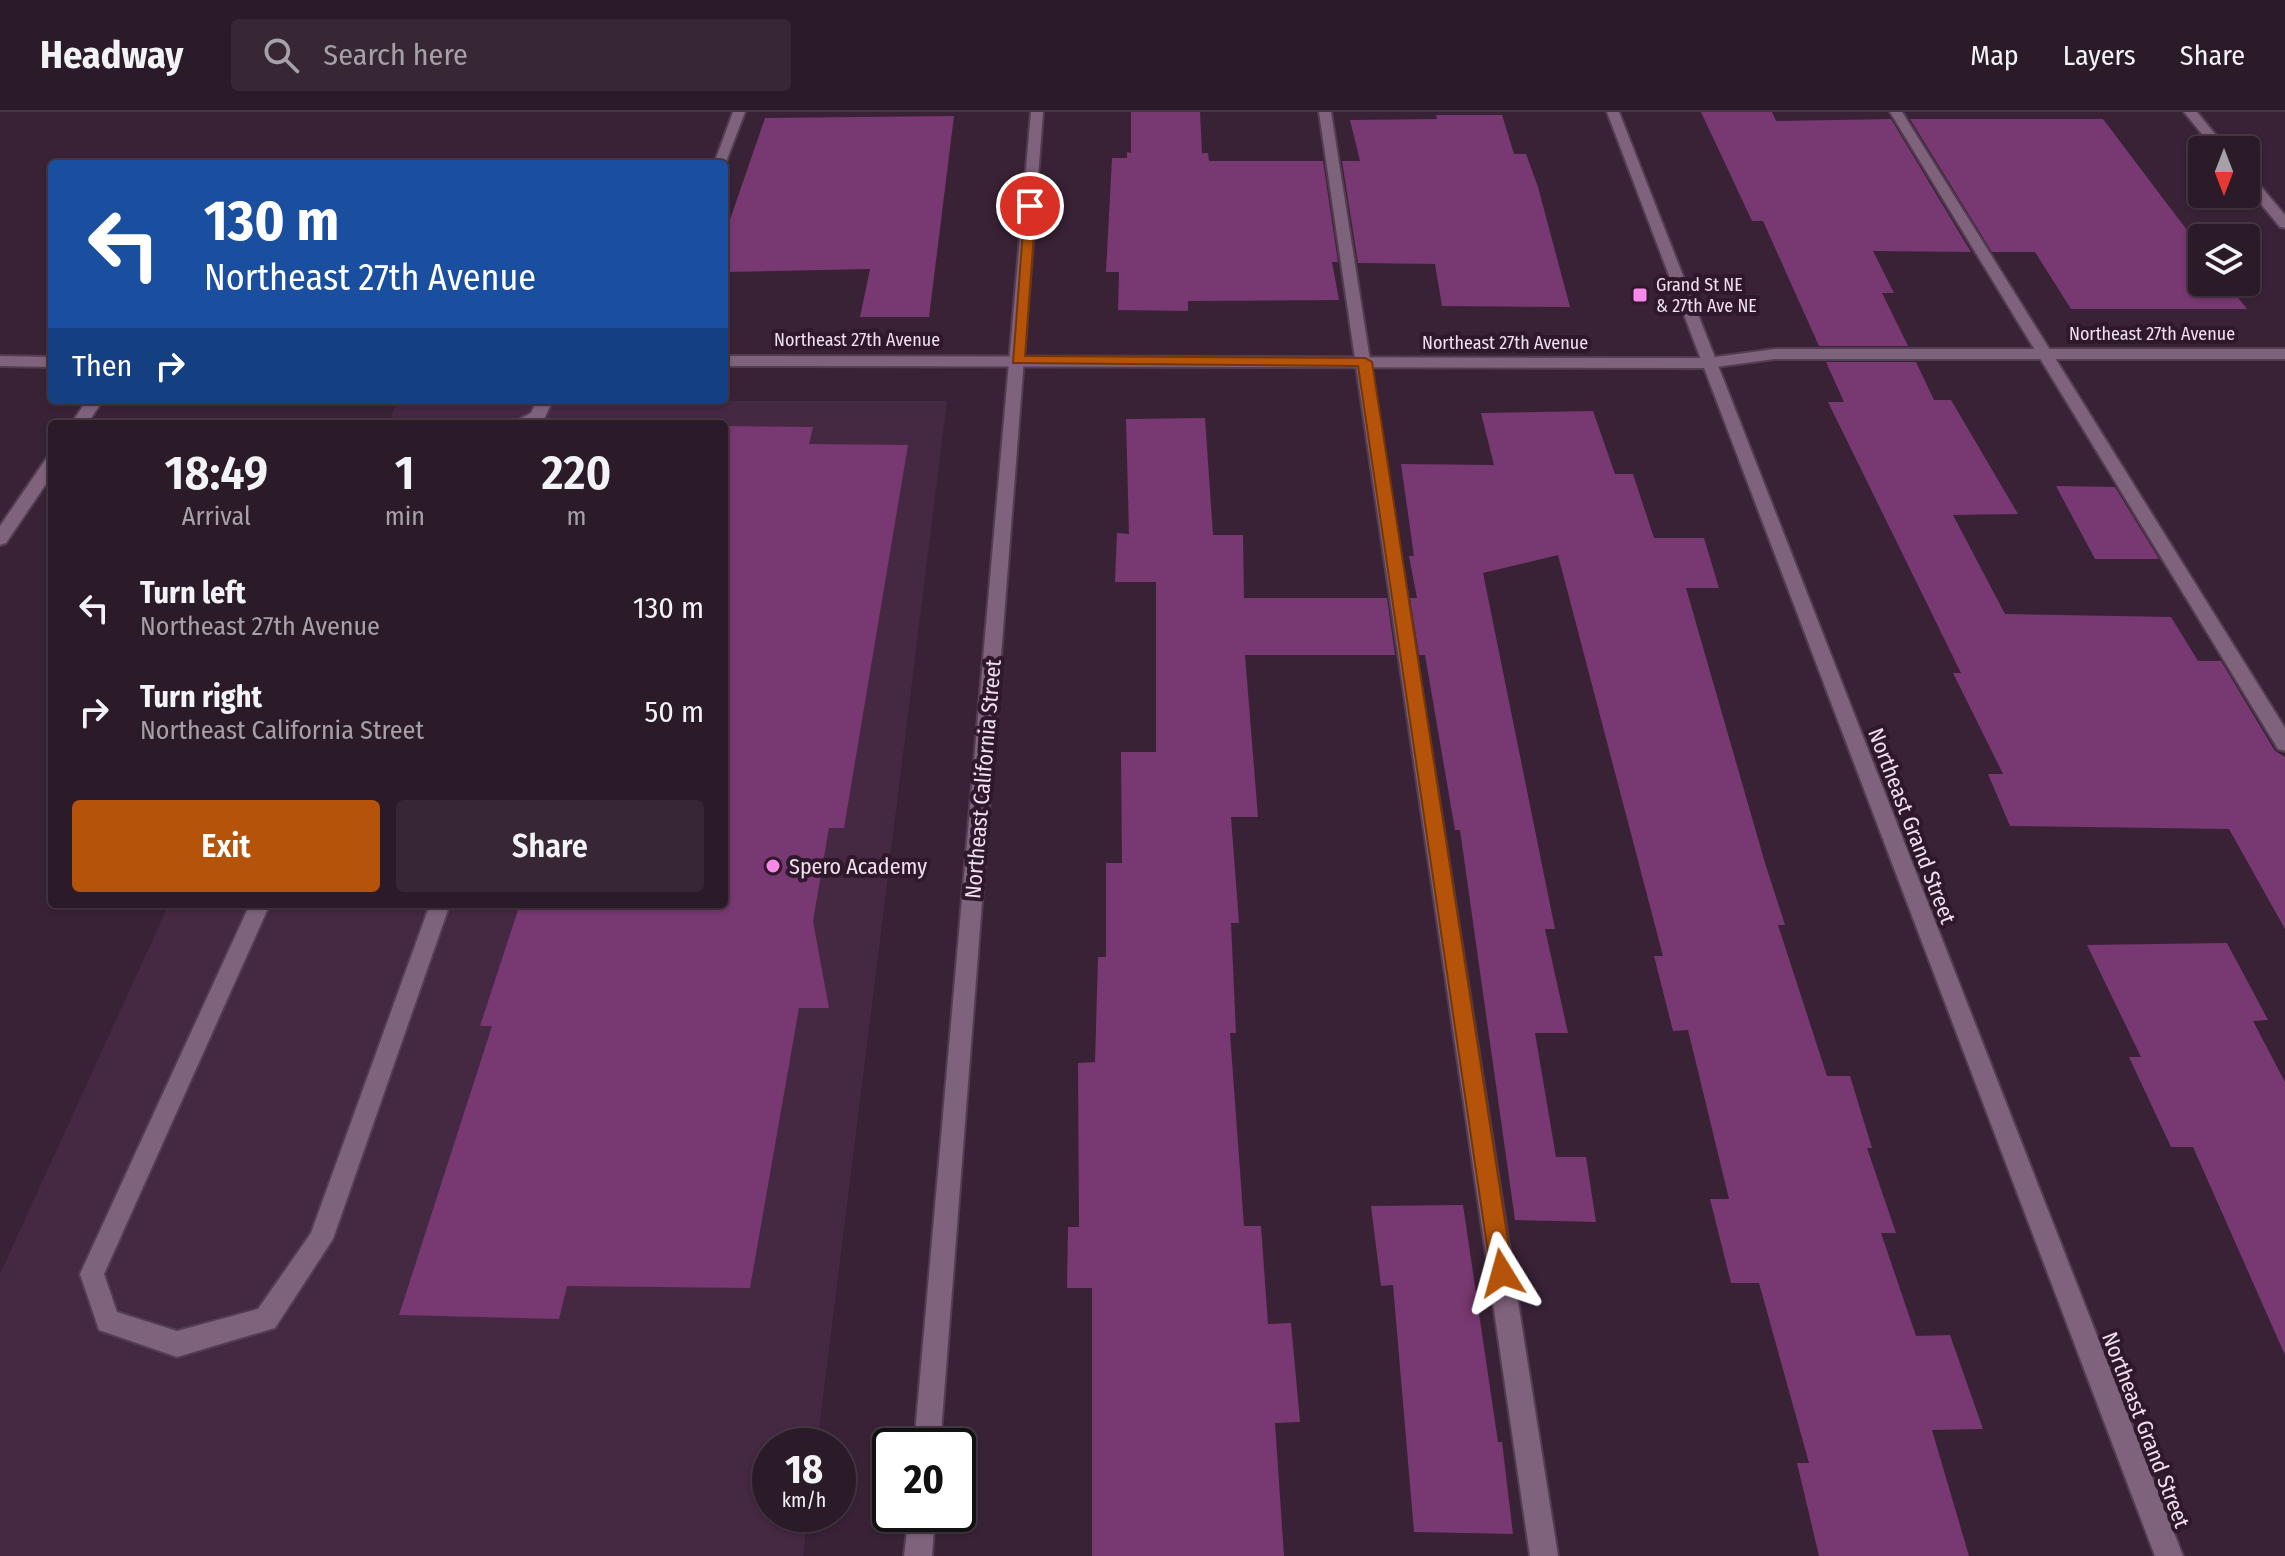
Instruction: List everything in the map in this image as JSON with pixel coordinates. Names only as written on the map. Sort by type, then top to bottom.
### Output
[{"type":"street","points":[[722,160],[739,112]]},
{"type":"street","name":"Northeast California Street","points":[[929,1428],[1037,112]]},
{"type":"street","points":[[1325,112],[1544,1556]]},
{"type":"street","name":"Northeast Grand Street","points":[[1613,112],[2169,1556]]},
{"type":"street","points":[[1896,112],[2285,744]]},
{"type":"street","points":[[2190,112],[2210,136]]},
{"type":"street","points":[[2260,195],[2285,224]]},
{"type":"street","name":"Northeast 27th Avenue","points":[[728,361],[1708,363],[1775,354],[2285,354]]},
{"type":"street","points":[[0,361],[48,362]]},
{"type":"street","points":[[0,539],[48,469]]},
{"type":"street","points":[[258,908],[92,1274],[108,1321],[177,1344],[266,1319],[321,1239],[439,908]]},
{"type":"street","points":[[918,1556],[920,1532]]},
{"type":"shaded area","points":[[947,401],[819,1428],[752,1428],[752,1532],[806,1532],[803,1556],[0,1556],[0,1274],[167,908],[728,908],[728,420],[390,420],[397,404]]},
{"type":"building","points":[[1131,112],[1200,112],[1202,153],[1208,153],[1209,161],[1323,161],[1338,262],[1332,262],[1339,300],[1188,301],[1188,311],[1118,310],[1119,272],[1106,272],[1112,158],[1127,158],[1127,152],[1131,153]]},
{"type":"building","points":[[1701,112],[1772,112],[1776,121],[1891,119],[1971,252],[1873,251],[1894,293],[1882,293],[1908,346],[1819,346],[1763,221],[1752,221]]},
{"type":"building","points":[[1436,115],[1502,115],[1514,154],[1526,154],[1538,187],[1570,307],[1442,306],[1435,264],[1358,263],[1342,161],[1360,161],[1350,120],[1437,119]]},
{"type":"building","points":[[954,116],[929,317],[860,317],[870,269],[728,272],[728,225],[765,118]]},
{"type":"building","points":[[1910,119],[2103,119],[2188,231],[2188,296],[2237,296],[2247,309],[2071,309],[2035,252],[1992,252]]},
{"type":"building","points":[[1826,362],[1916,362],[1934,400],[1951,400],[2018,514],[1953,515],[2005,614],[2171,617],[2198,661],[2221,661],[2275,751],[2285,757],[2285,929],[2229,829],[2010,826],[1988,774],[2003,774],[1953,673],[1961,673],[1828,402],[1844,402]]},
{"type":"building","points":[[1593,411],[1615,474],[1633,474],[1654,538],[1704,538],[1719,588],[1686,588],[1785,925],[1778,925],[1827,1076],[1850,1076],[1872,1148],[1867,1148],[1896,1233],[1881,1233],[1916,1336],[1950,1335],[1983,1429],[1932,1430],[1969,1556],[1819,1556],[1797,1463],[1809,1463],[1759,1283],[1731,1283],[1710,1199],[1729,1199],[1688,1030],[1673,1031],[1654,956],[1663,956],[1558,555],[1483,573],[1555,929],[1545,929],[1568,1033],[1535,1033],[1556,1157],[1586,1157],[1596,1222],[1515,1220],[1460,830],[1455,830],[1425,655],[1419,655],[1410,598],[1417,598],[1409,556],[1414,556],[1401,464],[1494,465],[1481,413]]},
{"type":"building","points":[[1205,418],[1213,535],[1243,535],[1244,598],[1387,598],[1395,655],[1245,655],[1258,817],[1231,817],[1239,923],[1231,923],[1236,1033],[1230,1033],[1244,1226],[1261,1226],[1268,1324],[1291,1323],[1300,1422],[1275,1423],[1284,1556],[1092,1556],[1092,1288],[1067,1288],[1068,1227],[1079,1227],[1078,1063],[1095,1062],[1098,957],[1106,957],[1106,863],[1122,863],[1121,752],[1156,752],[1156,582],[1115,582],[1117,533],[1129,534],[1126,419]]},
{"type":"building","name":"Spero Academy","points":[[728,426],[813,427],[809,444],[908,445],[844,828],[829,828],[813,921],[829,1008],[799,1008],[750,1288],[567,1286],[559,1319],[399,1315],[492,1026],[480,1026],[519,908],[728,908]]},
{"type":"building","points":[[2056,486],[2115,487],[2159,559],[2095,559]]},
{"type":"building","points":[[2227,943],[2268,1020],[2253,1021],[2285,1082],[2285,1355],[2193,1147],[2171,1147],[2129,1057],[2141,1057],[2087,945]]},
{"type":"building","points":[[1463,1205],[1498,1442],[1502,1442],[1513,1534],[1414,1532],[1393,1285],[1381,1286],[1371,1206]]},
{"type":"place","name":"Grand St NE & 27th Ave NE","points":[[1640,295]]},
{"type":"place","name":"Spero Academy","points":[[773,866]]},
{"type":"route","points":[[1030,206],[1018,360],[1365,362],[1502,1273]]}]
